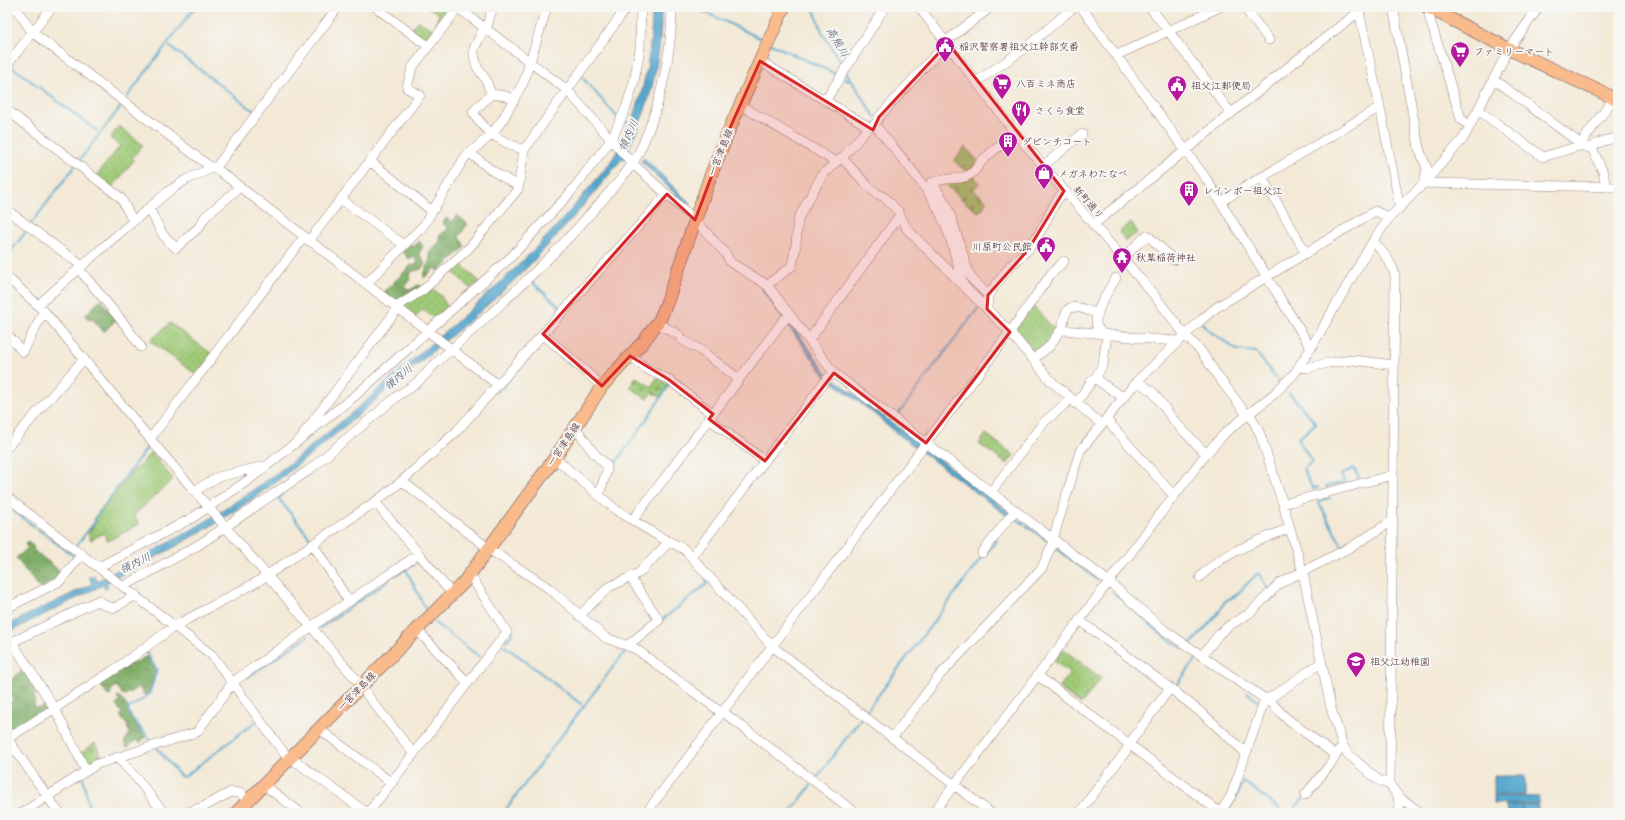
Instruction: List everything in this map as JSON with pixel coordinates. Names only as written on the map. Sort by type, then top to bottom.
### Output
[{"type":"main road","name":"一宮津島線","points":[[236,813],[292,758],[470,575],[555,458],[602,386],[644,341],[657,323],[667,302],[710,177],[740,105],[784,7]]},
{"type":"main road","points":[[1430,8],[1509,48],[1616,99]]},
{"type":"street","points":[[15,7],[32,32],[240,187],[498,385]]},
{"type":"street","points":[[7,65],[52,7]]},
{"type":"street","points":[[7,334],[23,352],[41,308],[80,267],[169,191],[187,179],[217,166],[338,7]]},
{"type":"street","points":[[375,7],[428,46]]},
{"type":"street","points":[[150,439],[307,239],[341,199],[420,95],[407,88],[412,68],[457,7],[567,90],[632,163],[695,220],[726,254],[730,262],[767,285],[787,318],[808,340],[831,375],[923,446],[991,492],[1012,514],[1054,540],[1108,581],[1164,630],[1266,699],[1285,718],[1336,755]]},
{"type":"street","points":[[491,94],[486,80],[477,67],[474,49],[485,29],[493,7]]},
{"type":"street","points":[[366,284],[424,226],[451,179],[466,157],[492,134],[514,101],[531,63],[548,7]]},
{"type":"street","points":[[296,444],[401,304],[423,290],[470,247],[518,189],[524,150],[627,7]]},
{"type":"street","points":[[100,568],[210,510],[296,444],[429,333],[512,257],[540,228],[612,141],[626,108],[634,82],[640,49],[641,7]]},
{"type":"street","points":[[123,585],[200,544],[224,526],[309,470],[400,394],[410,389],[450,349],[524,284],[568,240],[632,163],[644,140],[654,115],[664,76],[669,51],[672,7]]},
{"type":"street","points":[[825,101],[885,7]]},
{"type":"street","name":"新町通り","points":[[919,7],[1016,134],[1064,192],[1123,258],[1182,338],[1200,350],[1219,378],[1249,415],[1260,434],[1283,504],[1303,573],[1331,708],[1343,746]]},
{"type":"street","points":[[767,285],[792,266],[798,219],[822,175],[875,123],[947,42],[991,7]]},
{"type":"street","points":[[976,82],[1024,49],[1074,7]]},
{"type":"street","points":[[1081,7],[1207,180],[1311,348]]},
{"type":"street","points":[[1150,7],[1231,113]]},
{"type":"street","points":[[1117,55],[1220,7]]},
{"type":"street","points":[[1244,7],[1269,40]]},
{"type":"street","points":[[1393,7],[1419,148],[1427,169],[1424,184]]},
{"type":"street","points":[[933,813],[1173,495],[1206,454],[1226,432],[1249,415],[1285,384],[1299,367],[1373,241],[1389,218],[1424,184],[1463,139],[1509,48],[1539,7]]},
{"type":"street","points":[[1094,225],[1361,8],[1400,208]]},
{"type":"street","points":[[1430,8],[1429,16],[1461,119],[1470,126]]},
{"type":"street","points":[[760,61],[825,101],[875,123],[950,213],[968,271],[972,278],[988,295]]},
{"type":"street","points":[[1493,79],[1581,144],[1592,148],[1603,172],[1606,187]]},
{"type":"street","points":[[491,94],[506,96],[514,101]]},
{"type":"street","points":[[491,94],[473,112],[492,134],[506,144],[524,150]]},
{"type":"street","points":[[1478,110],[1543,157],[1579,146],[1616,99]]},
{"type":"street","points":[[740,105],[839,160],[876,193],[884,197],[900,215],[907,229],[1010,332],[1051,381],[1073,401],[1104,422],[1173,495]]},
{"type":"street","points":[[1220,202],[1380,107]]},
{"type":"street","points":[[7,110],[121,198],[133,221]]},
{"type":"street","points":[[928,185],[968,176],[976,171],[983,159],[1016,134]]},
{"type":"street","points":[[1043,166],[1082,134]]},
{"type":"street","points":[[1592,148],[1609,139],[1618,138]]},
{"type":"street","points":[[470,153],[491,170],[518,186]]},
{"type":"street","points":[[370,161],[432,211]]},
{"type":"street","points":[[1262,177],[1306,253]]},
{"type":"street","points":[[1424,184],[1618,187]]},
{"type":"street","points":[[928,185],[952,242],[963,285]]},
{"type":"street","points":[[149,208],[163,235],[176,248],[199,227],[205,217],[240,187]]},
{"type":"street","points":[[987,309],[988,295],[1011,265],[1028,250],[1043,227],[1055,203],[1064,192]]},
{"type":"street","points":[[59,813],[7,739],[114,670],[175,626],[257,582],[375,502],[402,481],[456,432],[667,194]]},
{"type":"street","points":[[341,199],[404,245]]},
{"type":"street","points":[[7,210],[80,267],[141,347]]},
{"type":"street","points":[[892,738],[940,675],[1042,568],[1054,540],[1078,455],[1137,381],[1217,307],[1375,211],[1389,218]]},
{"type":"street","points":[[808,340],[900,215]]},
{"type":"street","points":[[1123,258],[1147,235],[1174,260]]},
{"type":"street","points":[[1373,241],[1392,265],[1395,276],[1390,785]]},
{"type":"street","points":[[646,813],[1010,332],[1051,274],[1064,261]]},
{"type":"street","points":[[7,277],[41,308],[210,510],[361,686],[414,754]]},
{"type":"street","points":[[1105,334],[1097,327],[1096,321],[1101,304],[1116,278]]},
{"type":"street","points":[[1033,359],[1049,347],[1062,330],[1067,311],[1076,307],[1098,314]]},
{"type":"street","points":[[633,520],[739,378],[787,318]]},
{"type":"street","points":[[657,323],[679,335],[681,339],[700,350],[739,378]]},
{"type":"street","points":[[1062,330],[1141,339],[1182,338]]},
{"type":"street","points":[[543,334],[602,386]]},
{"type":"street","points":[[991,492],[1043,423],[1073,401],[1096,377],[1103,364],[1105,334]]},
{"type":"street","points":[[630,356],[650,371],[668,380],[765,461]]},
{"type":"street","points":[[7,446],[84,359]]},
{"type":"street","points":[[1299,367],[1307,368],[1328,363],[1353,360],[1394,365]]},
{"type":"street","points":[[692,557],[831,375]]},
{"type":"street","points":[[1096,377],[1101,383],[1123,397]]},
{"type":"street","points":[[1137,381],[1153,392],[1175,422],[1206,454]]},
{"type":"street","points":[[575,427],[593,452],[607,466],[599,495]]},
{"type":"street","points":[[555,458],[616,510],[669,542],[684,549],[772,646],[991,813]]},
{"type":"street","points":[[194,491],[218,477],[268,465]]},
{"type":"street","points":[[1283,504],[1393,475]]},
{"type":"street","points":[[402,481],[489,549],[550,589],[579,616],[606,638],[636,649],[856,813]]},
{"type":"street","points":[[7,497],[212,655],[284,753],[364,812],[392,783],[507,632],[470,575]]},
{"type":"street","points":[[375,502],[452,594]]},
{"type":"street","points":[[982,553],[1012,514]]},
{"type":"street","points":[[1202,656],[1220,633],[1250,613],[1280,584],[1353,546],[1392,521]]},
{"type":"street","points":[[1200,577],[1211,565],[1234,552],[1290,528]]},
{"type":"street","points":[[579,616],[609,587],[638,573],[669,542]]},
{"type":"street","points":[[313,544],[349,602]]},
{"type":"street","points":[[7,608],[60,581],[82,554]]},
{"type":"street","points":[[22,813],[97,764],[197,732],[233,682],[419,554]]},
{"type":"street","points":[[627,646],[660,620],[630,577]]},
{"type":"street","points":[[86,772],[55,709],[9,643],[99,600],[104,605],[114,608],[136,595]]},
{"type":"street","points":[[1079,620],[1203,714],[1246,753]]},
{"type":"street","points":[[417,630],[468,683]]},
{"type":"street","points":[[1037,675],[1220,813],[1231,796],[1266,699],[1273,696],[1322,662]]},
{"type":"street","points":[[1079,813],[1170,688]]},
{"type":"street","points":[[319,729],[392,783]]},
{"type":"street","points":[[1304,795],[1329,766],[1343,746],[1348,754],[1378,780],[1390,785],[1398,796],[1421,813]]},
{"type":"street","points":[[117,757],[138,780],[164,813]]},
{"type":"street","points":[[264,785],[301,813]]},
{"type":"street","points":[[185,813],[203,807],[231,792],[240,793],[248,801]]},
{"type":"street","points":[[1398,796],[1400,813]]},
{"type":"highlighted area","points":[[948,43],[1064,191],[1028,250],[988,295],[987,309],[1010,332],[926,443],[834,373],[765,461],[709,419],[713,414],[668,379],[630,356],[602,386],[543,334],[667,194],[695,220],[729,130],[760,61],[873,130],[879,117]]},
{"type":"green space","points":[[449,7],[451,9],[438,25],[436,23],[439,13],[428,8]]},
{"type":"green space","points":[[417,21],[435,30],[425,43],[411,30]]},
{"type":"green space","points":[[119,126],[143,145],[132,158],[134,160],[112,188],[96,176],[120,146],[110,138]]},
{"type":"green space","points":[[965,147],[978,161],[968,173],[954,161]]},
{"type":"green space","points":[[974,176],[979,183],[973,190],[986,200],[983,209],[978,212],[960,198],[944,182]]},
{"type":"green space","points":[[457,215],[468,224],[459,236],[465,247],[439,271],[435,268],[424,278],[430,259],[429,253],[440,241],[439,236],[448,229],[443,223],[446,218],[452,222]]},
{"type":"green space","points":[[1131,223],[1138,232],[1126,241],[1119,232]]},
{"type":"green space","points":[[419,241],[423,247],[419,253],[425,263],[421,269],[411,272],[410,279],[404,287],[410,290],[418,285],[421,286],[397,302],[383,293],[411,265],[413,266],[418,263],[414,257],[409,259],[402,251],[410,244],[414,247]]},
{"type":"green space","points":[[458,261],[480,282],[471,289],[450,269]]},
{"type":"green space","points":[[431,286],[440,295],[449,309],[437,320],[422,309],[416,317],[403,308],[403,305]]},
{"type":"green space","points":[[101,299],[116,320],[104,332],[92,318],[89,320],[85,315]]},
{"type":"green space","points":[[1033,306],[1054,329],[1046,344],[1034,353],[1014,330]]},
{"type":"green space","points":[[170,323],[213,355],[197,375],[150,341]]},
{"type":"green space","points":[[636,377],[651,387],[657,378],[669,385],[661,397],[652,392],[647,399],[630,387]]},
{"type":"green space","points":[[986,434],[1014,455],[1007,464],[979,444]]},
{"type":"green space","points":[[151,452],[173,479],[134,515],[139,524],[108,541],[103,533],[91,540],[88,533],[97,521],[95,519],[132,471],[139,467]]},
{"type":"green space","points":[[28,542],[34,547],[33,550],[64,574],[40,589],[16,558],[28,548],[25,545]]},
{"type":"green space","points":[[1063,649],[1101,678],[1081,704],[1059,688],[1070,673],[1054,661]]},
{"type":"green space","points":[[147,657],[156,671],[148,694],[144,695],[139,687],[125,695],[122,694],[117,686],[111,690],[110,696],[107,695],[99,683],[130,663],[133,664]]},
{"type":"green space","points":[[21,671],[25,672],[35,688],[34,706],[38,708],[46,705],[48,707],[10,733],[7,730],[7,705],[13,700],[10,693],[13,691],[9,682]]},
{"type":"green space","points":[[119,696],[128,707],[130,717],[145,737],[140,743],[136,740],[127,748],[124,742],[130,733],[127,728],[128,726],[120,716],[122,713],[116,705],[120,701],[117,697]]},
{"type":"green space","points":[[95,743],[102,757],[89,765],[81,753]]},
{"type":"water","name":"領内川","points":[[652,7],[661,7],[660,44],[654,80],[643,115],[628,149],[633,153],[630,158],[622,159],[560,233],[510,285],[338,432],[266,489],[216,523],[189,539],[106,583],[108,587],[105,589],[103,585],[7,633],[7,625],[92,584],[89,577],[94,575],[97,581],[170,542],[224,510],[274,475],[321,438],[474,307],[534,250],[606,168],[624,138],[639,102],[644,84],[652,26]]},
{"type":"water","points":[[644,158],[691,204],[688,206],[641,161]]},
{"type":"water","points":[[764,287],[828,374],[1017,518],[1014,521],[886,425],[881,419],[825,376],[761,289]]},
{"type":"water","points":[[1494,776],[1525,776],[1525,795],[1494,795]]},
{"type":"water","points":[[1494,796],[1539,797],[1538,804],[1494,804]]},
{"type":"water","points":[[1504,805],[1521,805],[1523,813],[1509,813]]},
{"type":"water","points":[[1522,805],[1538,805],[1538,813],[1524,813]]},
{"type":"waterway","points":[[127,97],[195,7]]},
{"type":"waterway","points":[[694,7],[764,40]]},
{"type":"waterway","name":"高熊川","points":[[813,7],[823,34],[843,66]]},
{"type":"waterway","points":[[771,44],[838,75]]},
{"type":"waterway","points":[[169,46],[254,111]]},
{"type":"waterway","points":[[11,66],[97,131]]},
{"type":"waterway","points":[[846,72],[875,117]]},
{"type":"waterway","points":[[581,76],[618,118]]},
{"type":"waterway","name":"高熊川","points":[[844,78],[853,82]]},
{"type":"waterway","points":[[79,161],[122,105]]},
{"type":"waterway","name":"領内川","points":[[625,121],[632,125]]},
{"type":"waterway","points":[[31,224],[75,166]]},
{"type":"waterway","points":[[7,256],[28,229]]},
{"type":"waterway","points":[[531,281],[561,308]]},
{"type":"waterway","points":[[979,292],[983,300]]},
{"type":"waterway","points":[[896,417],[979,307]]},
{"type":"waterway","points":[[1202,323],[1208,330],[1237,350],[1256,352],[1278,381]]},
{"type":"waterway","points":[[513,375],[538,347]]},
{"type":"waterway","points":[[552,348],[572,366]]},
{"type":"waterway","points":[[496,393],[510,379]]},
{"type":"waterway","points":[[614,465],[643,425],[669,385]]},
{"type":"waterway","points":[[1289,393],[1316,423],[1298,439],[1312,462],[1303,469],[1313,489],[1318,487]]},
{"type":"waterway","points":[[77,545],[96,520],[94,519],[149,445]]},
{"type":"waterway","points":[[1326,487],[1345,482],[1341,475],[1354,468],[1359,478]]},
{"type":"waterway","points":[[282,494],[278,498],[311,539]]},
{"type":"waterway","points":[[1330,498],[1318,501],[1343,548]]},
{"type":"waterway","points":[[7,506],[75,557]]},
{"type":"waterway","points":[[1015,518],[1024,524]]},
{"type":"waterway","points":[[1027,526],[1049,542]]},
{"type":"waterway","points":[[865,713],[977,564],[997,540]]},
{"type":"waterway","points":[[1056,548],[1096,579]]},
{"type":"waterway","points":[[397,575],[406,569],[427,612]]},
{"type":"waterway","points":[[1191,644],[1219,612],[1225,601],[1235,596],[1258,573],[1269,589]]},
{"type":"waterway","points":[[662,620],[708,583],[705,579]]},
{"type":"waterway","points":[[320,628],[389,580]]},
{"type":"waterway","points":[[1113,592],[1161,634],[1182,648]]},
{"type":"waterway","points":[[432,621],[480,657]]},
{"type":"waterway","points":[[506,641],[513,633],[511,631]]},
{"type":"waterway","points":[[248,677],[308,636]]},
{"type":"waterway","points":[[503,645],[524,660]]},
{"type":"waterway","points":[[503,813],[626,650]]},
{"type":"waterway","points":[[146,652],[157,670],[149,695],[128,709],[131,717],[153,743]]},
{"type":"waterway","points":[[1175,687],[1197,658]]},
{"type":"waterway","points":[[525,661],[550,680]]},
{"type":"waterway","points":[[552,682],[581,704]]},
{"type":"waterway","points":[[1247,692],[1260,703]]},
{"type":"waterway","points":[[816,779],[861,718]]},
{"type":"waterway","points":[[157,748],[180,776],[184,777],[255,722]]},
{"type":"waterway","points":[[83,777],[90,813]]},
{"type":"waterway","points":[[1230,807],[1243,781],[1285,813]]},
{"type":"waterway","points":[[790,813],[812,784]]},
{"type":"waterway","points":[[1290,813],[1304,798]]},
{"type":"place","name":"稲沢警察署祖父江幹部交番","points":[[945,63]]},
{"type":"place","name":"ファミリーマート","points":[[1460,68]]},
{"type":"place","name":"八百ミネ商店","points":[[1002,100]]},
{"type":"place","name":"祖父江郵便局","points":[[1177,102]]},
{"type":"place","name":"さくら食堂","points":[[1021,127]]},
{"type":"place","name":"ダビンチコート","points":[[1008,158]]},
{"type":"place","name":"メガネわたなべ","points":[[1044,190]]},
{"type":"place","name":"レインボー祖父江","points":[[1189,207]]},
{"type":"place","name":"川原町公民館","points":[[1046,263]]},
{"type":"place","name":"秋葉稲荷神社","points":[[1122,274]]},
{"type":"place","name":"祖父江幼稚園","points":[[1356,678]]}]
